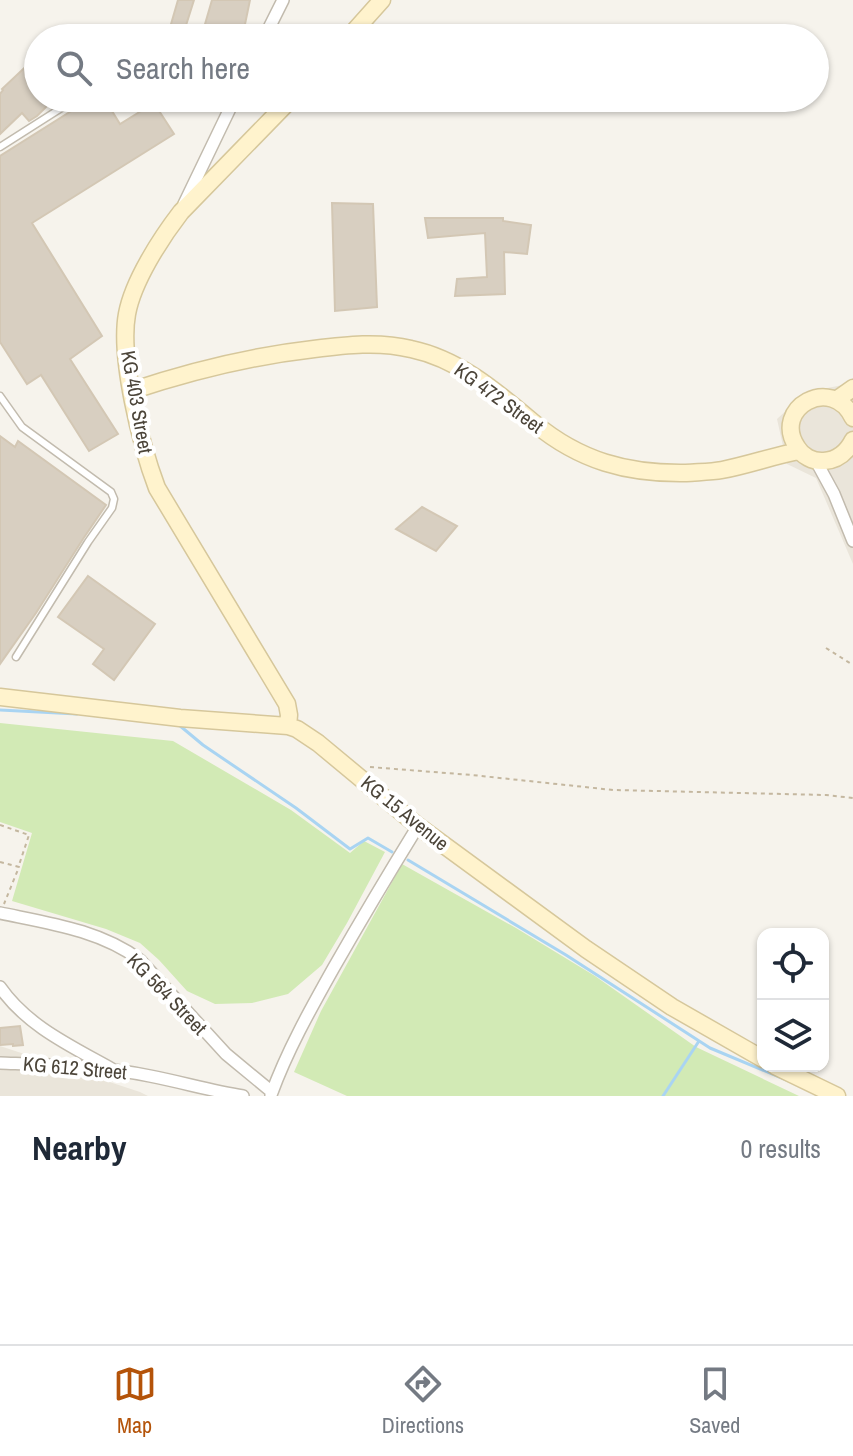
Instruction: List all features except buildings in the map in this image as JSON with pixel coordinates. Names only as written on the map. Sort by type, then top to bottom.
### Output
[{"type":"main road","points":[[361,24],[382,0]]},
{"type":"main road","name":"KG 403 Street","points":[[278,112],[181,212],[151,257],[127,312],[127,352],[131,391],[157,488],[287,704],[288,726]]},
{"type":"main road","name":"KG 472 Street","points":[[131,391],[227,363],[281,353],[331,346],[389,345],[424,352],[463,369],[549,434],[595,461],[639,471],[681,473],[721,470],[799,451]]},
{"type":"main road","points":[[853,388],[848,407],[821,397],[805,402],[791,423],[791,434],[799,451],[816,461],[834,459],[847,450],[853,440]]},
{"type":"main road","points":[[769,458],[791,434]]},
{"type":"main road","name":"KG 15 Avenue","points":[[0,697],[297,729],[418,826],[556,928],[672,1007],[757,1056]]},
{"type":"main road","points":[[787,1072],[837,1096]]},
{"type":"street","points":[[271,24],[283,0]]},
{"type":"street","points":[[181,212],[228,112]]},
{"type":"street","points":[[834,459],[834,494]]},
{"type":"street","points":[[816,461],[834,494],[853,541]]},
{"type":"street","points":[[272,1094],[281,1068],[314,1003],[418,826]]},
{"type":"street","name":"KG 564 Street","points":[[0,913],[63,926],[128,951],[140,960],[226,1054],[272,1094]]},
{"type":"street","points":[[0,987],[19,1010],[49,1034],[115,1071]]},
{"type":"street","name":"KG 612 Street","points":[[0,1063],[115,1071],[243,1096]]},
{"type":"lane","points":[[0,147],[55,112]]},
{"type":"lane","points":[[0,396],[22,427],[111,492],[114,499],[112,508],[16,657]]},
{"type":"path","points":[[826,648],[853,665]]},
{"type":"path","points":[[345,765],[613,790],[853,798]]},
{"type":"path","points":[[0,825],[29,835],[0,913]]},
{"type":"path","points":[[0,862],[19,867]]},
{"type":"shaded area","points":[[853,378],[853,564],[816,478],[787,464],[777,419],[806,392],[843,385]]},
{"type":"shaded area","points":[[0,1046],[140,1092],[148,1096],[0,1096]]},
{"type":"green space","points":[[0,723],[173,741],[291,810],[350,853],[364,841],[385,852],[322,965],[288,994],[252,1003],[215,1004],[187,991],[140,943],[106,929],[12,901],[32,833],[0,822]]},
{"type":"green space","points":[[402,864],[595,976],[696,1047],[799,1096],[347,1096],[294,1072],[321,1011]]},
{"type":"waterway","points":[[0,710],[77,714]]},
{"type":"waterway","points":[[179,725],[350,849],[368,838],[392,852]]},
{"type":"waterway","points":[[408,860],[566,955],[710,1048],[789,1081]]},
{"type":"waterway","points":[[663,1096],[699,1041]]}]
